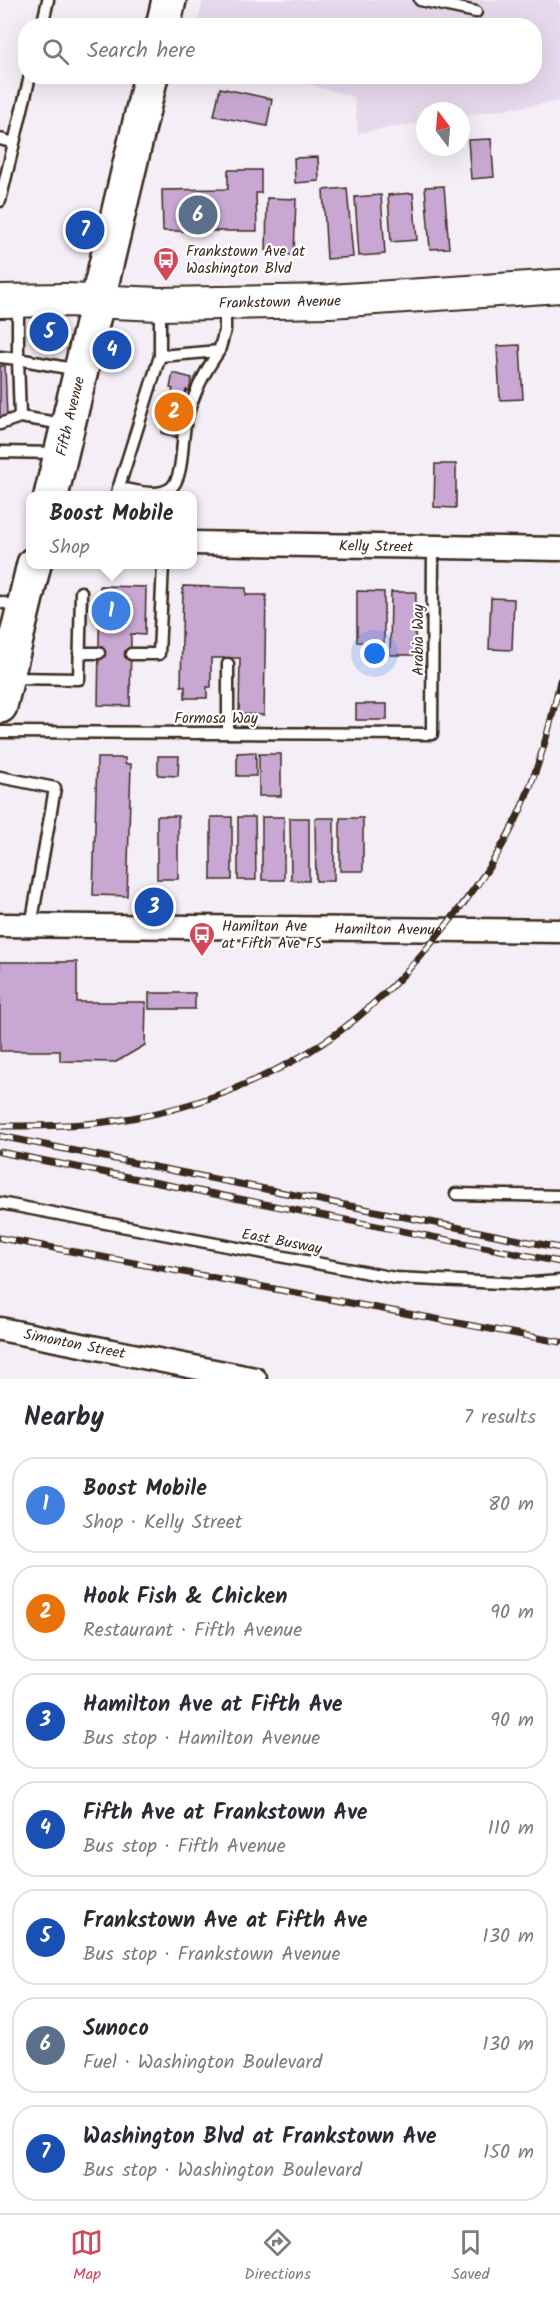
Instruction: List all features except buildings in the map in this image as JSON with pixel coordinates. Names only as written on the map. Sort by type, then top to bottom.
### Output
[{"type":"highway","points":[[165,18],[169,0]]},
{"type":"highway","name":"Fifth Avenue","points":[[52,491],[149,84]]},
{"type":"highway","points":[[3,692],[12,605],[31,569]]},
{"type":"main road","name":"Frankstown Avenue","points":[[9,300],[160,304],[330,302],[560,286]]},
{"type":"street","name":"Kelly Street","points":[[197,543],[560,549]]},
{"type":"street","name":"Hamilton Avenue","points":[[0,925],[560,931]]},
{"type":"street","name":"Simonton Street","points":[[0,1329],[255,1379]]},
{"type":"lane","points":[[44,18],[48,0]]},
{"type":"lane","points":[[420,0],[476,12]]},
{"type":"lane","points":[[0,201],[28,84]]},
{"type":"lane","points":[[0,139],[14,143]]},
{"type":"lane","points":[[9,300],[18,359],[20,417]]},
{"type":"lane","points":[[161,491],[171,488],[181,473],[180,446],[201,376],[219,351],[225,330],[225,303]]},
{"type":"lane","points":[[117,491],[160,356],[160,304]]},
{"type":"lane","points":[[160,356],[219,351]]},
{"type":"lane","points":[[0,357],[80,371]]},
{"type":"lane","points":[[0,424],[20,417],[64,439]]},
{"type":"lane","points":[[0,440],[2,452],[64,439]]},
{"type":"lane","name":"Arabia Way","points":[[432,734],[433,546]]},
{"type":"lane","points":[[131,654],[159,654],[163,569]]},
{"type":"lane","points":[[3,692],[78,680],[81,592]]},
{"type":"lane","points":[[79,653],[99,653]]},
{"type":"lane","points":[[228,664],[228,734]]},
{"type":"lane","name":"Formosa Way","points":[[0,732],[432,734]]},
{"type":"lane","points":[[0,777],[56,788],[31,926]]},
{"type":"lane","points":[[456,1194],[560,1196]]},
{"type":"lane","name":"East Busway","points":[[0,1203],[395,1278],[520,1284],[560,1281]]},
{"type":"shaded area","points":[[203,0],[560,0],[560,101],[470,115],[470,102],[416,102],[416,123],[358,133],[354,97],[308,84],[542,84],[542,18],[199,18]]},
{"type":"railway","points":[[0,1126],[66,1125],[116,1121],[197,1102],[262,1077],[293,1061],[350,1024],[391,987],[421,955],[459,909],[493,862],[512,828],[533,780],[560,681]]},
{"type":"railway","points":[[0,1136],[560,1248]]},
{"type":"railway","points":[[0,1152],[560,1262]]},
{"type":"railway","points":[[0,1238],[560,1342]]},
{"type":"place","name":"Sunoco","points":[[198,215]]},
{"type":"place","name":"Washington Blvd at Frankstown Ave","points":[[85,230]]},
{"type":"place","name":"Frankstown Ave at Washington Blvd","points":[[166,283]]},
{"type":"place","name":"Frankstown Ave at Fifth Ave","points":[[49,332]]},
{"type":"place","name":"Fifth Ave at Frankstown Ave","points":[[112,350]]},
{"type":"place","name":"Hook Fish & Chicken","points":[[174,412]]},
{"type":"place","name":"Boost Mobile","points":[[111,611]]},
{"type":"place","name":"Hamilton Ave at Fifth Ave","points":[[154,907]]},
{"type":"place","name":"Hamilton Ave at Fifth Ave FS","points":[[202,958]]}]
